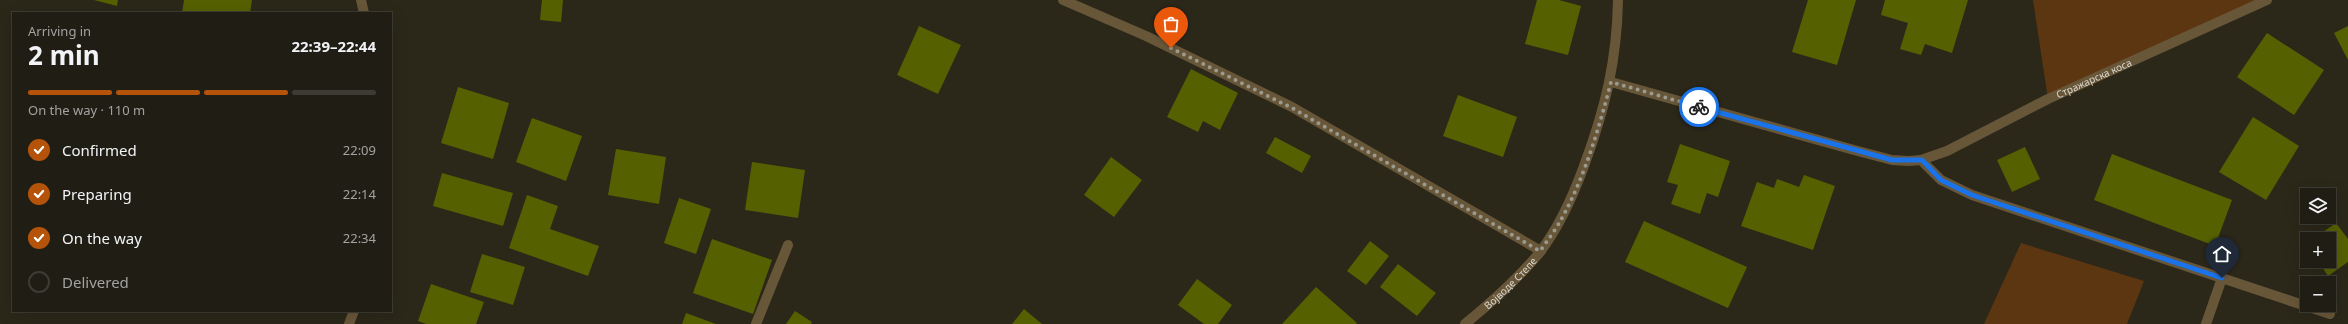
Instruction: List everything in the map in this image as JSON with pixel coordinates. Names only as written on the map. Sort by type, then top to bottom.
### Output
[{"type":"street","points":[[361,0],[364,12]]},
{"type":"street","points":[[1063,0],[1146,36],[1292,108],[1540,251]]},
{"type":"street","name":"Војводе Степе","points":[[1465,324],[1513,282],[1540,251],[1562,217],[1578,183],[1601,121],[1611,82],[1618,0]]},
{"type":"street","name":"Стражарска коса","points":[[1922,160],[1946,151],[2048,99],[2267,0]]},
{"type":"street","points":[[1611,82],[1892,160],[1922,160],[1941,180],[1972,195],[2330,314]]},
{"type":"street","points":[[756,324],[788,245]]},
{"type":"street","points":[[2206,324],[2222,278]]},
{"type":"street","points":[[350,324],[354,312]]},
{"type":"shaded area","points":[[2033,0],[2267,0],[2048,99]]},
{"type":"shaded area","points":[[2021,243],[2144,281],[2127,324],[1984,324]]},
{"type":"building","points":[[94,0],[118,0],[117,6]]},
{"type":"building","points":[[184,0],[252,0],[250,12],[182,12]]},
{"type":"building","points":[[542,0],[563,0],[561,22],[540,20]]},
{"type":"building","points":[[1537,0],[1559,0],[1581,6],[1568,55],[1525,44]]},
{"type":"building","points":[[1808,0],[1856,0],[1837,65],[1792,52]]},
{"type":"building","points":[[1885,0],[1968,0],[1952,53],[1925,44],[1921,55],[1900,49],[1908,23],[1881,15]]},
{"type":"building","points":[[919,26],[961,45],[938,94],[897,75]]},
{"type":"building","points":[[2348,26],[2348,60],[2334,33]]},
{"type":"building","points":[[2267,33],[2324,70],[2294,115],[2237,77]]},
{"type":"building","points":[[1191,69],[1238,93],[1220,130],[1203,121],[1198,132],[1167,117]]},
{"type":"building","points":[[458,87],[509,103],[493,159],[441,143]]},
{"type":"building","points":[[1458,95],[1517,117],[1503,157],[1443,136]]},
{"type":"building","points":[[2253,117],[2299,146],[2266,200],[2219,172]]},
{"type":"building","points":[[532,118],[582,136],[566,181],[516,162]]},
{"type":"building","points":[[1275,137],[1311,156],[1302,173],[1266,153]]},
{"type":"building","points":[[1680,144],[1730,161],[1718,197],[1707,193],[1700,214],[1671,204],[1678,185],[1667,182]]},
{"type":"building","points":[[2025,147],[2040,179],[2012,192],[1997,160]]},
{"type":"building","points":[[616,149],[666,157],[659,204],[608,195]]},
{"type":"building","points":[[2112,154],[2232,200],[2215,246],[2094,200]]},
{"type":"building","points":[[1111,157],[1142,180],[1114,217],[1084,195]]},
{"type":"building","points":[[752,162],[805,170],[798,218],[745,210]]},
{"type":"building","points":[[442,173],[513,193],[503,226],[433,206]]},
{"type":"building","points":[[1804,175],[1835,186],[1813,250],[1741,226],[1757,182],[1774,188],[1777,179],[1799,187]]},
{"type":"building","points":[[527,195],[558,206],[550,229],[599,246],[588,276],[509,248]]},
{"type":"building","points":[[679,198],[711,209],[696,254],[664,243]]},
{"type":"building","points":[[1644,221],[1747,267],[1728,308],[1625,262]]},
{"type":"building","points":[[2336,223],[2348,239],[2348,262],[2328,276],[2323,268],[2336,268],[2336,232],[2323,232]]},
{"type":"building","points":[[712,239],[772,260],[753,314],[693,293]]},
{"type":"building","points":[[1370,241],[1389,256],[1366,285],[1347,271]]},
{"type":"building","points":[[482,254],[525,267],[513,305],[470,292]]},
{"type":"building","points":[[1398,264],[1436,293],[1417,316],[1380,287]]},
{"type":"building","points":[[1197,279],[1232,305],[1218,324],[1204,324],[1178,305]]},
{"type":"building","points":[[431,284],[484,302],[476,324],[426,324],[418,321]]},
{"type":"building","points":[[1316,287],[1357,323],[1282,324]]},
{"type":"building","points":[[1024,309],[1042,324],[1012,324]]},
{"type":"building","points":[[795,311],[812,322],[811,324],[786,324]]},
{"type":"building","points":[[686,313],[716,324],[682,324]]},
{"type":"way so far","points":[[1171,48],[1292,108],[1430,186],[1540,251],[1562,217],[1578,183],[1601,121],[1611,82],[1699,107]]},
{"type":"route","points":[[1699,107],[1892,160],[1922,160],[1941,180],[1972,195],[2025,215],[2222,278]]}]
